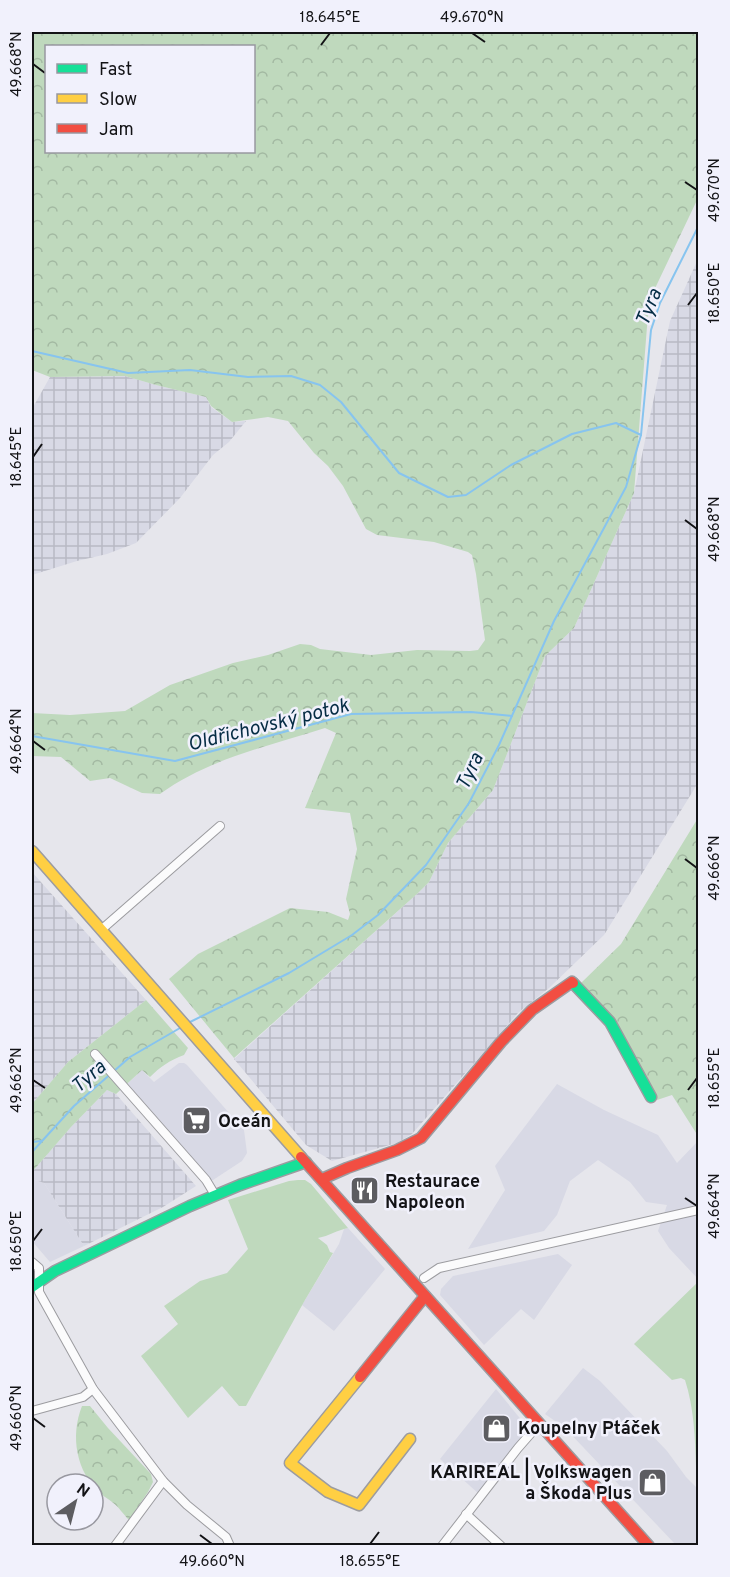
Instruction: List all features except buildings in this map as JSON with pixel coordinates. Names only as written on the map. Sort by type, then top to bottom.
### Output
[{"type":"street","points":[[101,930],[220,826]]},
{"type":"street","points":[[32,851],[425,1296],[649,1545]]},
{"type":"street","points":[[322,1179],[398,1150],[421,1138],[501,1042],[532,1010],[572,982],[610,1022],[651,1097]]},
{"type":"street","points":[[95,1054],[206,1180],[215,1195]]},
{"type":"street","points":[[36,1284],[55,1271],[215,1195],[306,1162]]},
{"type":"street","points":[[424,1278],[439,1268],[699,1210]]},
{"type":"street","points":[[32,1262],[39,1268],[36,1284],[39,1292],[93,1389],[163,1481],[187,1505],[226,1537],[230,1545]]},
{"type":"street","points":[[410,1439],[359,1505],[328,1492],[290,1463],[425,1296]]},
{"type":"street","points":[[32,1411],[82,1397],[93,1389]]},
{"type":"street","points":[[442,1545],[539,1424]]},
{"type":"street","points":[[115,1545],[163,1481]]},
{"type":"street","points":[[466,1514],[501,1545]]},
{"type":"shaded area","points":[[698,259],[698,783],[604,935],[549,988],[518,1013],[412,1134],[397,1143],[332,1161],[306,1145],[234,1059],[429,882],[448,843],[493,790],[545,656],[574,628],[634,493],[670,321]]},
{"type":"shaded area","points":[[125,376],[206,397],[211,407],[232,422],[246,421],[229,442],[213,455],[180,498],[136,543],[107,554],[32,575],[32,409],[50,377]]},
{"type":"shaded area","points":[[32,872],[146,1000],[68,1062],[32,1104]]},
{"type":"shaded area","points":[[179,1063],[187,1065],[244,1130],[247,1153],[242,1161],[213,1180],[202,1181],[122,1089],[142,1070],[154,1082]]},
{"type":"shaded area","points":[[557,1084],[604,1110],[658,1135],[677,1163],[698,1141],[698,1279],[669,1248],[658,1231],[667,1205],[646,1202],[630,1182],[598,1160],[570,1181],[557,1215],[544,1231],[468,1249],[505,1190],[495,1166]]},
{"type":"shaded area","points":[[107,1090],[116,1094],[196,1186],[163,1207],[84,1246],[44,1183],[32,1179],[32,1172]]},
{"type":"shaded area","points":[[32,1179],[44,1183],[84,1246],[50,1262],[32,1241]]},
{"type":"shaded area","points":[[348,1228],[385,1269],[334,1331],[302,1305],[339,1244],[344,1229]]},
{"type":"shaded area","points":[[558,1254],[572,1265],[534,1320],[521,1309],[484,1345],[440,1295],[441,1289],[453,1276]]},
{"type":"shaded area","points":[[583,1368],[600,1381],[667,1451],[698,1489],[698,1545],[676,1545],[565,1428],[545,1414]]},
{"type":"shaded area","points":[[496,1389],[528,1428],[479,1494],[440,1459]]},
{"type":"green space","points":[[32,32],[698,32],[698,198],[649,301],[634,493],[574,628],[545,656],[493,790],[448,843],[429,882],[234,1058],[169,979],[198,954],[290,908],[328,912],[348,920],[350,914],[346,899],[357,849],[350,813],[305,808],[336,733],[325,728],[219,762],[198,771],[160,794],[142,793],[110,778],[90,781],[61,757],[32,756],[32,713],[70,715],[125,711],[170,685],[233,663],[268,655],[300,644],[320,649],[371,655],[417,650],[478,650],[485,640],[472,555],[434,542],[377,535],[366,529],[343,486],[288,421],[268,417],[232,422],[211,406],[206,397],[125,376],[50,377],[32,370]]},
{"type":"green space","points":[[698,818],[698,1136],[672,1095],[657,1100],[617,1027],[581,983],[621,944]]},
{"type":"green space","points":[[146,1000],[188,1048],[184,1055],[166,1064],[150,1077],[142,1070],[116,1094],[107,1090],[32,1172],[32,1104],[68,1062]]},
{"type":"green space","points":[[305,1180],[311,1184],[348,1228],[318,1238],[333,1253],[246,1406],[239,1406],[222,1386],[188,1418],[141,1356],[178,1324],[164,1306],[200,1281],[227,1273],[248,1249],[228,1200],[289,1181]]},
{"type":"green space","points":[[698,1282],[698,1469],[692,1412],[685,1380],[681,1378],[672,1380],[634,1344]]},
{"type":"green space","points":[[82,1406],[90,1406],[151,1474],[153,1482],[129,1520],[117,1506],[105,1497],[105,1472],[85,1472],[76,1441],[78,1417]]},
{"type":"waterway","name":"Tyra","points":[[188,1023],[289,973],[352,935],[378,915],[426,865],[469,803],[499,745],[554,621],[626,487],[641,435],[651,330],[660,303],[698,227]]},
{"type":"waterway","points":[[32,351],[128,373],[190,370],[248,377],[291,376],[320,385],[341,402],[399,473],[448,497],[466,495],[511,465],[572,434],[616,423],[641,435]]},
{"type":"waterway","name":"Oldřichovský potok","points":[[32,736],[175,761],[351,714],[471,712],[512,716]]},
{"type":"waterway","name":"Tyra","points":[[32,1152],[74,1106],[130,1057],[180,1028]]},
{"type":"waterway","name":"Tyra","points":[[32,1142],[41,1141]]},
{"type":"traffic: fast","points":[[573,983],[610,1022],[651,1097]]},
{"type":"traffic: fast","points":[[32,1287],[55,1271],[190,1206],[240,1185],[306,1162]]},
{"type":"traffic: slow","points":[[32,851],[301,1157]]},
{"type":"traffic: slow","points":[[360,1377],[290,1463],[328,1492],[359,1505],[410,1439]]},
{"type":"traffic: jam","points":[[322,1179],[397,1150],[421,1138],[501,1042],[532,1010],[573,983]]},
{"type":"traffic: jam","points":[[301,1157],[649,1546]]},
{"type":"traffic: jam","points":[[360,1377],[425,1296]]},
{"type":"place","name":"Oceán","points":[[197,1121]]},
{"type":"place","name":"Restaurace Napoleon","points":[[364,1191]]},
{"type":"place","name":"Koupelny Ptáček","points":[[497,1428]]},
{"type":"place","name":"KARIREAL | Volkswagen a Škoda Plus","points":[[653,1482]]}]
